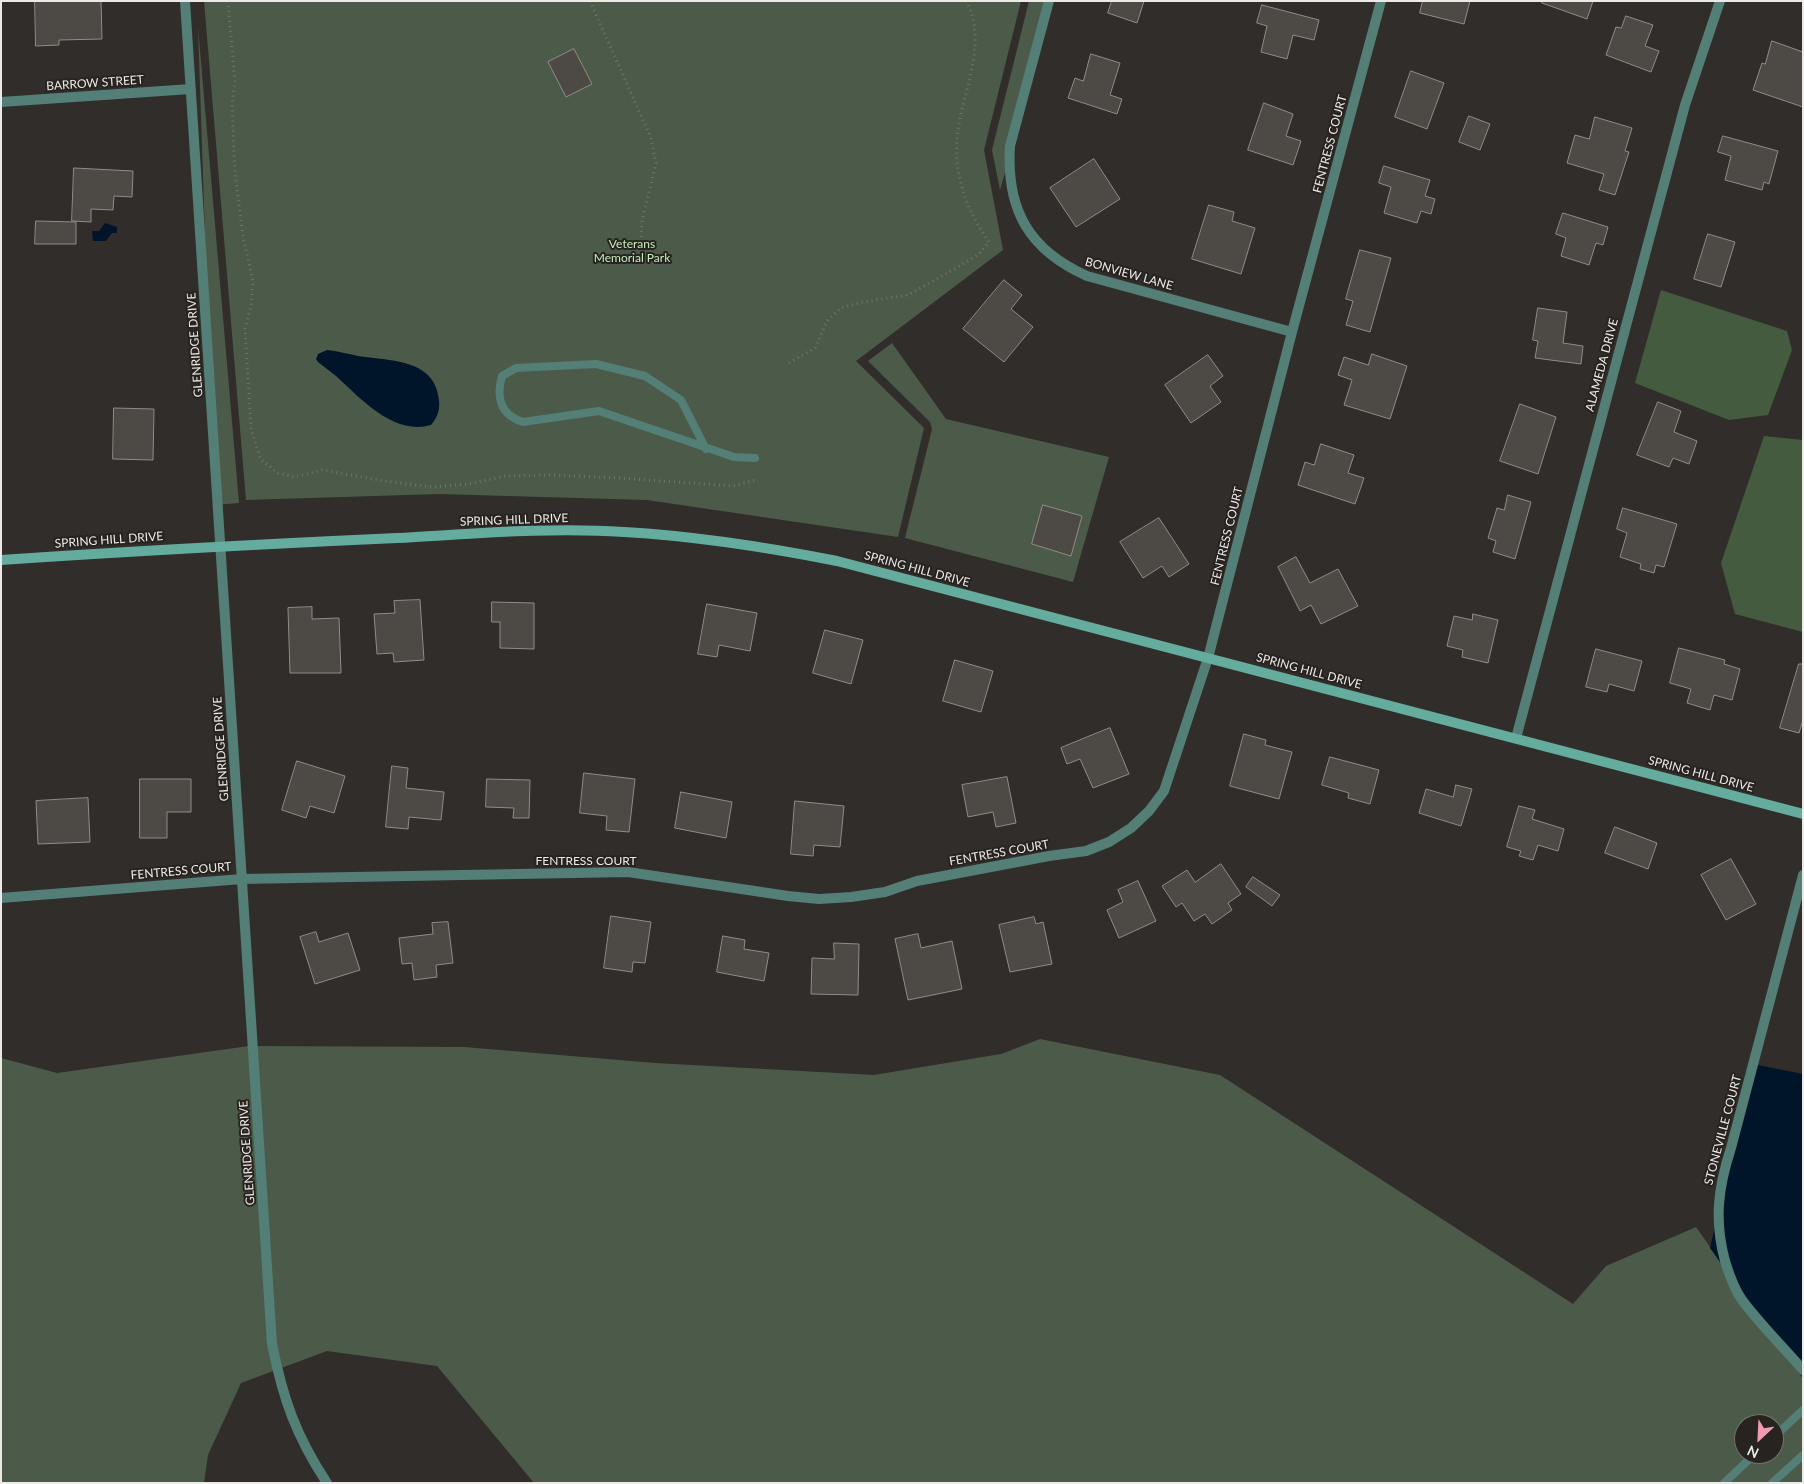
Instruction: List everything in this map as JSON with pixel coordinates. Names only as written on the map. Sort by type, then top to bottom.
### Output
[{"type":"main road","name":"SPRING HILL DRIVE","points":[[1,560],[220,546],[554,530],[623,532],[698,538],[766,547],[837,561],[1803,814]]},
{"type":"street","name":"GLENRIDGE DRIVE","points":[[185,1],[272,1344],[280,1384],[292,1420],[310,1456],[327,1483]]},
{"type":"street","name":"BONVIEW LANE","points":[[1049,1],[1010,146],[1009,176],[1015,203],[1034,239],[1067,267],[1087,276],[1292,332]]},
{"type":"street","name":"FENTRESS COURT","points":[[1,898],[242,879],[628,872],[788,896],[819,899],[851,898],[884,892],[917,881],[1049,856],[1086,851],[1109,842],[1130,828],[1149,811],[1164,791],[1208,658],[1292,332],[1381,1]]},
{"type":"street","name":"ALAMEDA DRIVE","points":[[1516,738],[1685,105],[1720,1]]},
{"type":"street","name":"BARROW STREET","points":[[1,102],[191,89]]},
{"type":"street","name":"STONEVILLE COURT","points":[[1803,875],[1731,1148],[1722,1175],[1718,1196],[1718,1222],[1721,1246],[1728,1274],[1741,1299],[1803,1370]]},
{"type":"lane","points":[[706,448],[681,400],[645,376],[596,364],[516,368],[502,376],[498,390],[503,410],[512,419],[523,422],[599,411],[706,448],[734,457],[756,458]]},
{"type":"lane","points":[[1784,1428],[1803,1410]]},
{"type":"lane","points":[[1772,1483],[1803,1455]]},
{"type":"lane","points":[[1724,1483],[1745,1464]]},
{"type":"path","points":[[228,1],[235,82],[232,105],[234,174],[243,236],[253,280],[251,306],[245,328],[251,429],[261,460],[278,473],[295,477],[322,470],[434,487],[468,484],[506,476],[619,478],[734,486],[756,480]]},
{"type":"path","points":[[590,1],[651,138],[656,163],[642,221],[641,239]]},
{"type":"path","points":[[789,363],[815,348],[828,320],[841,308],[863,302],[908,295],[979,254],[989,242],[977,224],[964,197],[956,152],[958,126],[974,59],[975,35],[973,17],[966,1]]},
{"type":"green space","name":"Veterans Memorial Park","points":[[204,1],[1021,1],[984,150],[1003,250],[856,361],[924,428],[898,537],[647,500],[439,494],[246,500]]},
{"type":"green space","points":[[1029,1],[1046,1],[1000,190],[992,150]]},
{"type":"green space","points":[[198,27],[239,503],[214,505]]},
{"type":"green space","points":[[1661,290],[1787,331],[1792,350],[1768,415],[1729,420],[1635,383]]},
{"type":"green space","points":[[892,343],[946,419],[1109,457],[1073,582],[905,538],[932,429],[930,422],[868,361]]},
{"type":"green space","points":[[1764,436],[1803,440],[1803,632],[1735,614],[1721,563]]},
{"type":"green space","points":[[1040,1039],[1220,1075],[1573,1304],[1606,1266],[1696,1227],[1803,1379],[1803,1483],[534,1483],[437,1366],[327,1351],[241,1383],[208,1455],[204,1483],[1,1483],[1,1058],[57,1073],[249,1046],[464,1047],[655,1063],[874,1075],[1001,1054]]},
{"type":"water","points":[[105,223],[117,227],[117,233],[112,233],[106,241],[93,241],[92,231],[99,231]]},
{"type":"water","points":[[327,350],[396,361],[420,369],[429,376],[436,386],[439,400],[437,416],[431,425],[417,427],[404,425],[379,413],[318,362],[316,359],[318,354]]},
{"type":"water","points":[[1753,1064],[1803,1074],[1803,1367],[1793,1365],[1710,1248]]},
{"type":"building","points":[[35,1],[101,1],[102,39],[59,40],[59,45],[36,46]]},
{"type":"building","points":[[1112,1],[1144,1],[1137,23],[1108,13]]},
{"type":"building","points":[[1423,1],[1470,1],[1464,24],[1420,13]]},
{"type":"building","points":[[1542,1],[1593,1],[1587,19],[1542,3]]},
{"type":"building","points":[[1262,5],[1319,20],[1314,40],[1293,35],[1287,59],[1261,52],[1267,26],[1257,23]]},
{"type":"building","points":[[1626,16],[1653,25],[1645,46],[1659,51],[1651,72],[1606,55],[1616,27],[1621,28]]},
{"type":"building","points":[[1772,41],[1803,52],[1803,107],[1753,90],[1762,63],[1765,64]]},
{"type":"building","points":[[574,49],[592,84],[566,97],[548,62]]},
{"type":"building","points":[[1091,54],[1120,63],[1110,95],[1122,99],[1117,114],[1068,98],[1075,78],[1083,81]]},
{"type":"building","points":[[1411,71],[1444,83],[1427,129],[1395,117]]},
{"type":"building","points":[[1264,103],[1293,114],[1286,136],[1301,141],[1293,165],[1248,150]]},
{"type":"building","points":[[1469,116],[1490,124],[1480,150],[1459,142]]},
{"type":"building","points":[[1595,117],[1632,128],[1625,151],[1629,152],[1615,195],[1599,190],[1604,174],[1567,163],[1575,135],[1589,139]]},
{"type":"building","points":[[1723,136],[1778,151],[1769,184],[1764,182],[1762,190],[1725,180],[1731,156],[1718,152]]},
{"type":"building","points":[[1094,159],[1120,199],[1076,227],[1050,188]]},
{"type":"building","points":[[1384,166],[1430,180],[1425,196],[1435,199],[1431,214],[1421,211],[1417,223],[1384,213],[1391,187],[1379,183]]},
{"type":"building","points":[[74,168],[133,171],[132,197],[114,196],[113,210],[91,209],[91,222],[72,221]]},
{"type":"building","points":[[1209,205],[1234,212],[1232,221],[1255,228],[1241,274],[1192,259]]},
{"type":"building","points":[[1563,213],[1608,227],[1603,245],[1596,243],[1589,265],[1561,256],[1566,238],[1556,234]]},
{"type":"building","points":[[36,221],[76,222],[76,244],[35,244]]},
{"type":"building","points":[[1708,234],[1735,242],[1721,287],[1694,279]]},
{"type":"building","points":[[1360,250],[1391,258],[1370,332],[1346,325],[1353,301],[1346,299]]},
{"type":"building","points":[[1004,280],[1022,295],[1011,309],[1033,327],[1004,362],[963,329]]},
{"type":"building","points":[[1538,308],[1567,312],[1563,343],[1583,346],[1581,364],[1535,358],[1538,341],[1533,340]]},
{"type":"building","points":[[1372,354],[1407,366],[1390,419],[1344,405],[1352,380],[1338,375],[1344,357],[1368,365]]},
{"type":"building","points":[[1208,355],[1223,376],[1210,386],[1221,402],[1191,423],[1165,385]]},
{"type":"building","points":[[1658,402],[1681,411],[1674,432],[1697,441],[1689,464],[1673,458],[1669,467],[1637,455]]},
{"type":"building","points":[[1520,404],[1556,417],[1538,474],[1500,461]]},
{"type":"building","points":[[114,408],[154,409],[153,460],[113,459]]},
{"type":"building","points":[[1321,444],[1354,455],[1348,473],[1364,478],[1355,504],[1298,485],[1305,462],[1314,465]]},
{"type":"building","points":[[1508,495],[1531,502],[1515,559],[1493,552],[1496,541],[1488,538],[1497,508],[1504,510]]},
{"type":"building","points":[[1043,505],[1082,516],[1071,556],[1032,544]]},
{"type":"building","points":[[1623,508],[1677,524],[1664,567],[1656,565],[1654,573],[1640,569],[1641,564],[1620,557],[1627,533],[1617,529]]},
{"type":"building","points":[[1159,518],[1189,564],[1169,577],[1162,566],[1143,578],[1120,542]]},
{"type":"building","points":[[1296,557],[1310,583],[1338,569],[1358,606],[1321,624],[1311,605],[1300,611],[1278,567]]},
{"type":"building","points":[[420,600],[424,660],[394,662],[393,653],[377,654],[374,614],[395,613],[394,601]]},
{"type":"building","points":[[492,602],[534,603],[534,649],[500,648],[500,622],[492,622]]},
{"type":"building","points":[[707,604],[757,613],[750,651],[719,645],[717,657],[698,654]]},
{"type":"building","points":[[312,607],[312,619],[339,618],[341,673],[290,673],[288,608]]},
{"type":"building","points":[[1473,614],[1498,620],[1488,663],[1462,657],[1463,650],[1447,646],[1454,616],[1472,620]]},
{"type":"building","points":[[825,630],[863,640],[851,684],[813,673]]},
{"type":"building","points":[[1679,648],[1725,660],[1724,664],[1740,669],[1732,700],[1714,695],[1710,710],[1687,703],[1691,689],[1670,683]]},
{"type":"building","points":[[1596,649],[1642,661],[1634,691],[1609,684],[1607,692],[1586,687]]},
{"type":"building","points":[[955,660],[993,671],[981,712],[943,701]]},
{"type":"building","points":[[1799,664],[1803,664],[1803,720],[1799,733],[1780,728]]},
{"type":"building","points":[[1110,728],[1129,774],[1093,788],[1080,759],[1067,764],[1061,748]]},
{"type":"building","points":[[1244,734],[1266,740],[1265,745],[1292,752],[1279,799],[1230,786]]},
{"type":"building","points":[[1330,757],[1379,770],[1370,804],[1348,798],[1349,793],[1322,785]]},
{"type":"building","points":[[297,761],[345,776],[334,813],[310,806],[306,818],[282,810]]},
{"type":"building","points":[[392,766],[408,768],[406,788],[444,792],[441,820],[409,817],[408,829],[386,827]]},
{"type":"building","points":[[584,773],[635,779],[629,832],[606,830],[607,816],[580,813]]},
{"type":"building","points":[[1007,777],[1016,823],[996,827],[993,812],[968,817],[962,785]]},
{"type":"building","points":[[140,779],[191,779],[191,812],[167,812],[167,838],[140,838]]},
{"type":"building","points":[[487,779],[530,780],[529,818],[513,818],[514,808],[486,807]]},
{"type":"building","points":[[1456,785],[1472,789],[1461,826],[1419,813],[1426,789],[1453,797]]},
{"type":"building","points":[[681,792],[732,802],[726,838],[675,828]]},
{"type":"building","points":[[88,798],[90,842],[38,844],[36,801]]},
{"type":"building","points":[[795,801],[844,806],[840,847],[814,845],[813,856],[791,854]]},
{"type":"building","points":[[1519,806],[1535,810],[1532,819],[1564,829],[1558,851],[1538,845],[1533,860],[1519,856],[1521,851],[1507,847]]},
{"type":"building","points":[[1615,827],[1657,843],[1648,869],[1605,853]]},
{"type":"building","points":[[1731,859],[1756,904],[1726,920],[1701,875]]},
{"type":"building","points":[[1221,864],[1241,894],[1228,903],[1232,910],[1212,924],[1205,914],[1194,921],[1182,903],[1176,907],[1162,886],[1187,870],[1195,882]]},
{"type":"building","points":[[1253,877],[1280,895],[1272,906],[1246,887]]},
{"type":"building","points":[[1138,881],[1156,921],[1119,938],[1107,910],[1123,902],[1118,890]]},
{"type":"building","points":[[611,916],[651,922],[645,963],[633,962],[632,972],[604,968]]},
{"type":"building","points":[[1034,917],[1036,924],[1043,922],[1052,964],[1010,972],[999,925]]},
{"type":"building","points":[[448,922],[453,963],[436,965],[437,977],[414,980],[412,963],[402,964],[399,938],[433,934],[432,923]]},
{"type":"building","points":[[316,932],[319,942],[348,933],[360,970],[315,984],[300,937]]},
{"type":"building","points":[[918,934],[921,948],[952,941],[962,989],[908,1000],[895,939]]},
{"type":"building","points":[[723,936],[745,940],[744,949],[769,953],[764,981],[717,972]]},
{"type":"building","points":[[834,943],[859,944],[858,995],[811,994],[812,958],[834,959]]}]
